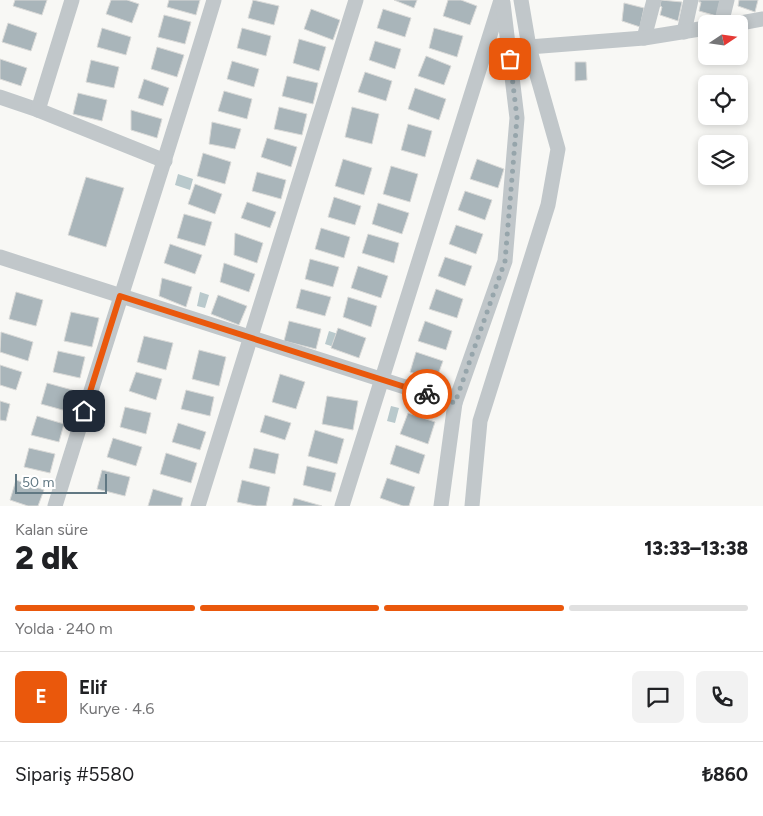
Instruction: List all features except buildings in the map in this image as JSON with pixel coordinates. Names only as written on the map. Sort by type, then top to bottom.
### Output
[{"type":"street","points":[[38,110],[72,0]]},
{"type":"street","points":[[54,506],[165,161],[214,0]]},
{"type":"street","points":[[198,506],[356,0]]},
{"type":"street","points":[[342,506],[502,0]]},
{"type":"street","points":[[441,506],[455,403],[505,261],[517,118],[502,0]]},
{"type":"street","points":[[472,506],[480,421],[548,204],[558,149],[529,47],[521,0]]},
{"type":"street","points":[[644,38],[654,0]]},
{"type":"street","points":[[684,32],[691,0]]},
{"type":"street","points":[[723,15],[727,0]]},
{"type":"street","points":[[748,21],[762,17]]},
{"type":"street","points":[[529,47],[644,38],[698,29]]},
{"type":"street","points":[[0,97],[38,110],[165,161]]},
{"type":"street","points":[[0,257],[455,403]]},
{"type":"shaded area","points":[[178,174],[193,179],[190,190],[175,185]]},
{"type":"shaded area","points":[[200,292],[209,295],[205,308],[197,306]]},
{"type":"shaded area","points":[[329,331],[338,334],[334,347],[325,344]]},
{"type":"shaded area","points":[[391,406],[399,408],[395,423],[387,421]]},
{"type":"way so far","points":[[427,394],[455,403],[505,261],[517,118],[510,59]]},
{"type":"route","points":[[84,411],[120,296],[427,394]]}]
